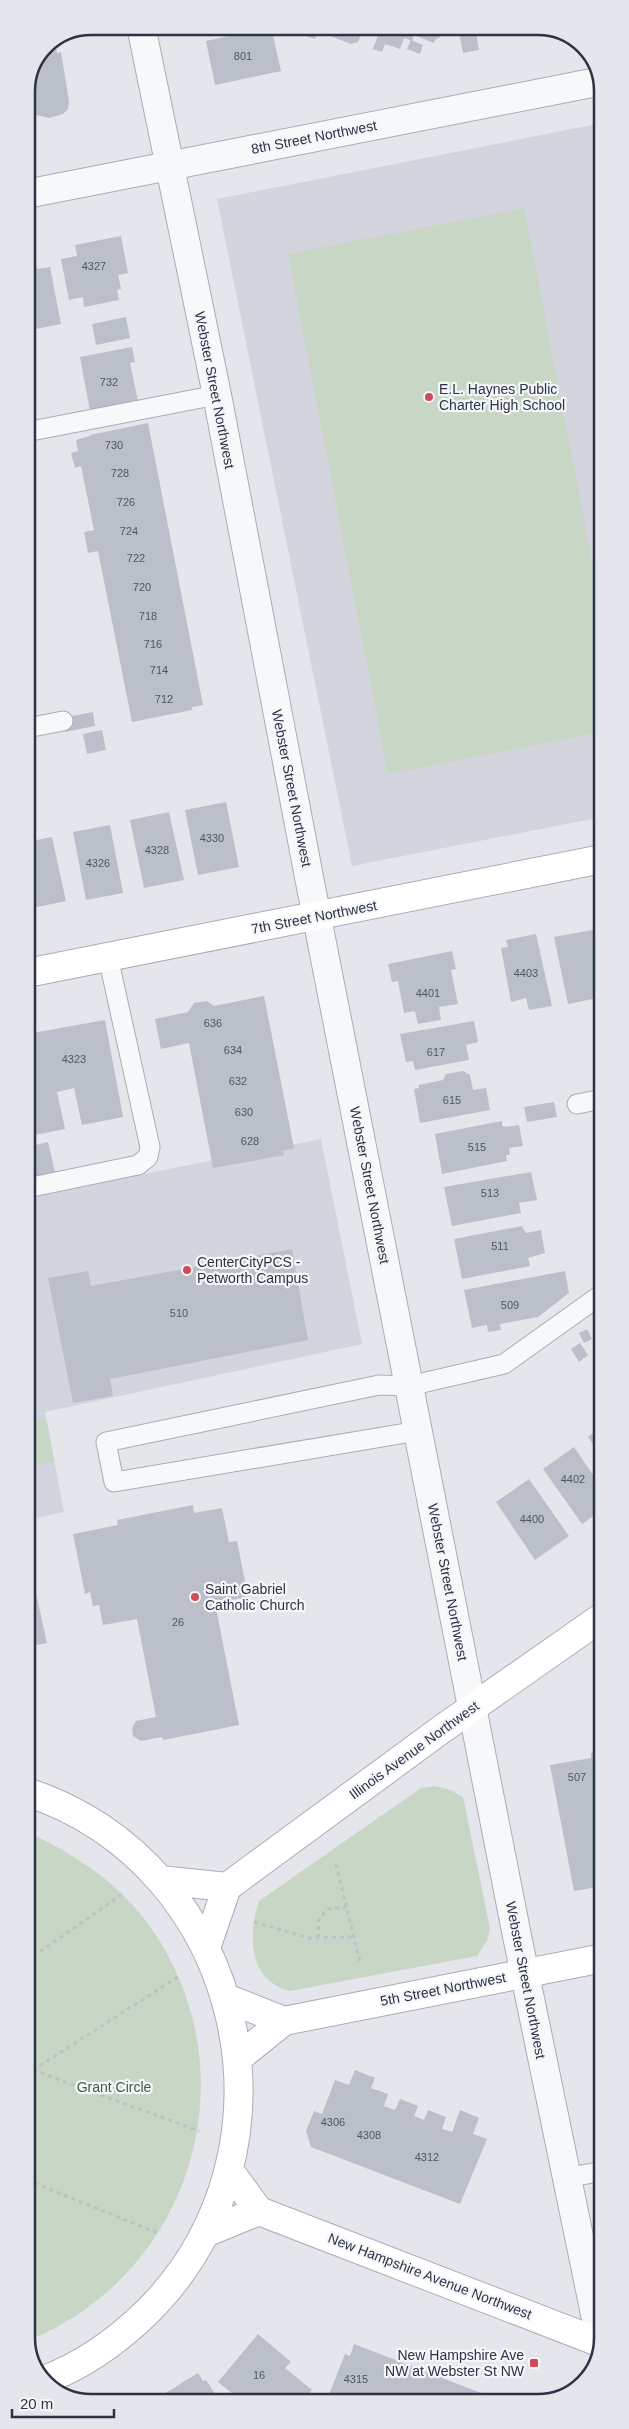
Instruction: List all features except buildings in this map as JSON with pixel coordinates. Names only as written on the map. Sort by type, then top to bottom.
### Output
[{"type":"street","name":"Webster Street Northwest","points":[[143,35],[217,395],[524,1974],[594,2311]]},
{"type":"street","name":"8th Street Northwest","points":[[35,192],[593,82]]},
{"type":"street","name":"7th Street Northwest","points":[[35,971],[594,862]]},
{"type":"street","name":"Illinois Avenue Northwest","points":[[227,1887],[472,1708],[594,1622]]},
{"type":"street","points":[[35,1795],[75,1812],[96,1825],[136,1855],[160,1880],[206,1948],[226,1998],[238,2058],[239,2114],[229,2170],[205,2233],[178,2278],[134,2325],[80,2363],[51,2377]]},
{"type":"street","points":[[160,1880],[227,1887],[206,1948]]},
{"type":"street","name":"5th Street Northwest","points":[[238,2058],[284,2021],[594,1960]]},
{"type":"street","points":[[226,1998],[284,2021]]},
{"type":"street","points":[[205,2233],[259,2211],[229,2170]]},
{"type":"street","name":"New Hampshire Avenue Northwest","points":[[259,2211],[594,2341]]},
{"type":"lane","points":[[35,430],[217,395]]},
{"type":"lane","points":[[35,726],[63,721]]},
{"type":"lane","points":[[35,1186],[138,1165],[148,1157],[150,1147],[108,957]]},
{"type":"lane","points":[[576,1104],[594,1101]]},
{"type":"lane","points":[[418,1431],[114,1482],[106,1442],[379,1385],[409,1386],[504,1364],[594,1300]]},
{"type":"lane","points":[[566,2178],[594,2173]]},
{"type":"path","points":[[336,1864],[360,1962]]},
{"type":"path","points":[[35,1955],[121,1895]]},
{"type":"path","points":[[318,1938],[319,1918],[328,1909],[346,1907]]},
{"type":"path","points":[[254,1922],[309,1938],[354,1937]]},
{"type":"path","points":[[35,2069],[178,1977]]},
{"type":"path","points":[[35,2071],[199,2131]]},
{"type":"path","points":[[35,2183],[160,2234]]},
{"type":"shaded area","name":"E.L. Haynes Public Charter High School","points":[[594,125],[594,819],[352,866],[217,199]]},
{"type":"shaded area","name":"CenterCityPCS - Petworth Campus","points":[[321,1139],[362,1344],[45,1412],[64,1512],[35,1518],[35,1195]]},
{"type":"green space","points":[[524,208],[594,571],[594,734],[388,774],[288,254]]},
{"type":"green space","points":[[35,1417],[47,1421],[54,1461],[35,1467]]},
{"type":"green space","points":[[435,1786],[450,1790],[463,1797],[490,1928],[488,1939],[477,1956],[290,1991],[276,1985],[266,1977],[259,1967],[253,1942],[255,1914],[259,1901],[421,1788]]},
{"type":"green space","name":"Grant Circle","points":[[35,1836],[79,1860],[96,1872],[139,1912],[151,1928],[182,1985],[198,2045],[200,2105],[189,2164],[166,2220],[130,2269],[84,2310],[35,2337]]},
{"type":"place","name":"E.L. Haynes Public Charter High School","points":[[429,397]]},
{"type":"place","name":"CenterCityPCS - Petworth Campus","points":[[187,1270]]},
{"type":"place","name":"Saint Gabriel Catholic Church","points":[[195,1597]]},
{"type":"place","name":"New Hampshire Ave NW at Webster St NW","points":[[534,2363]]}]
